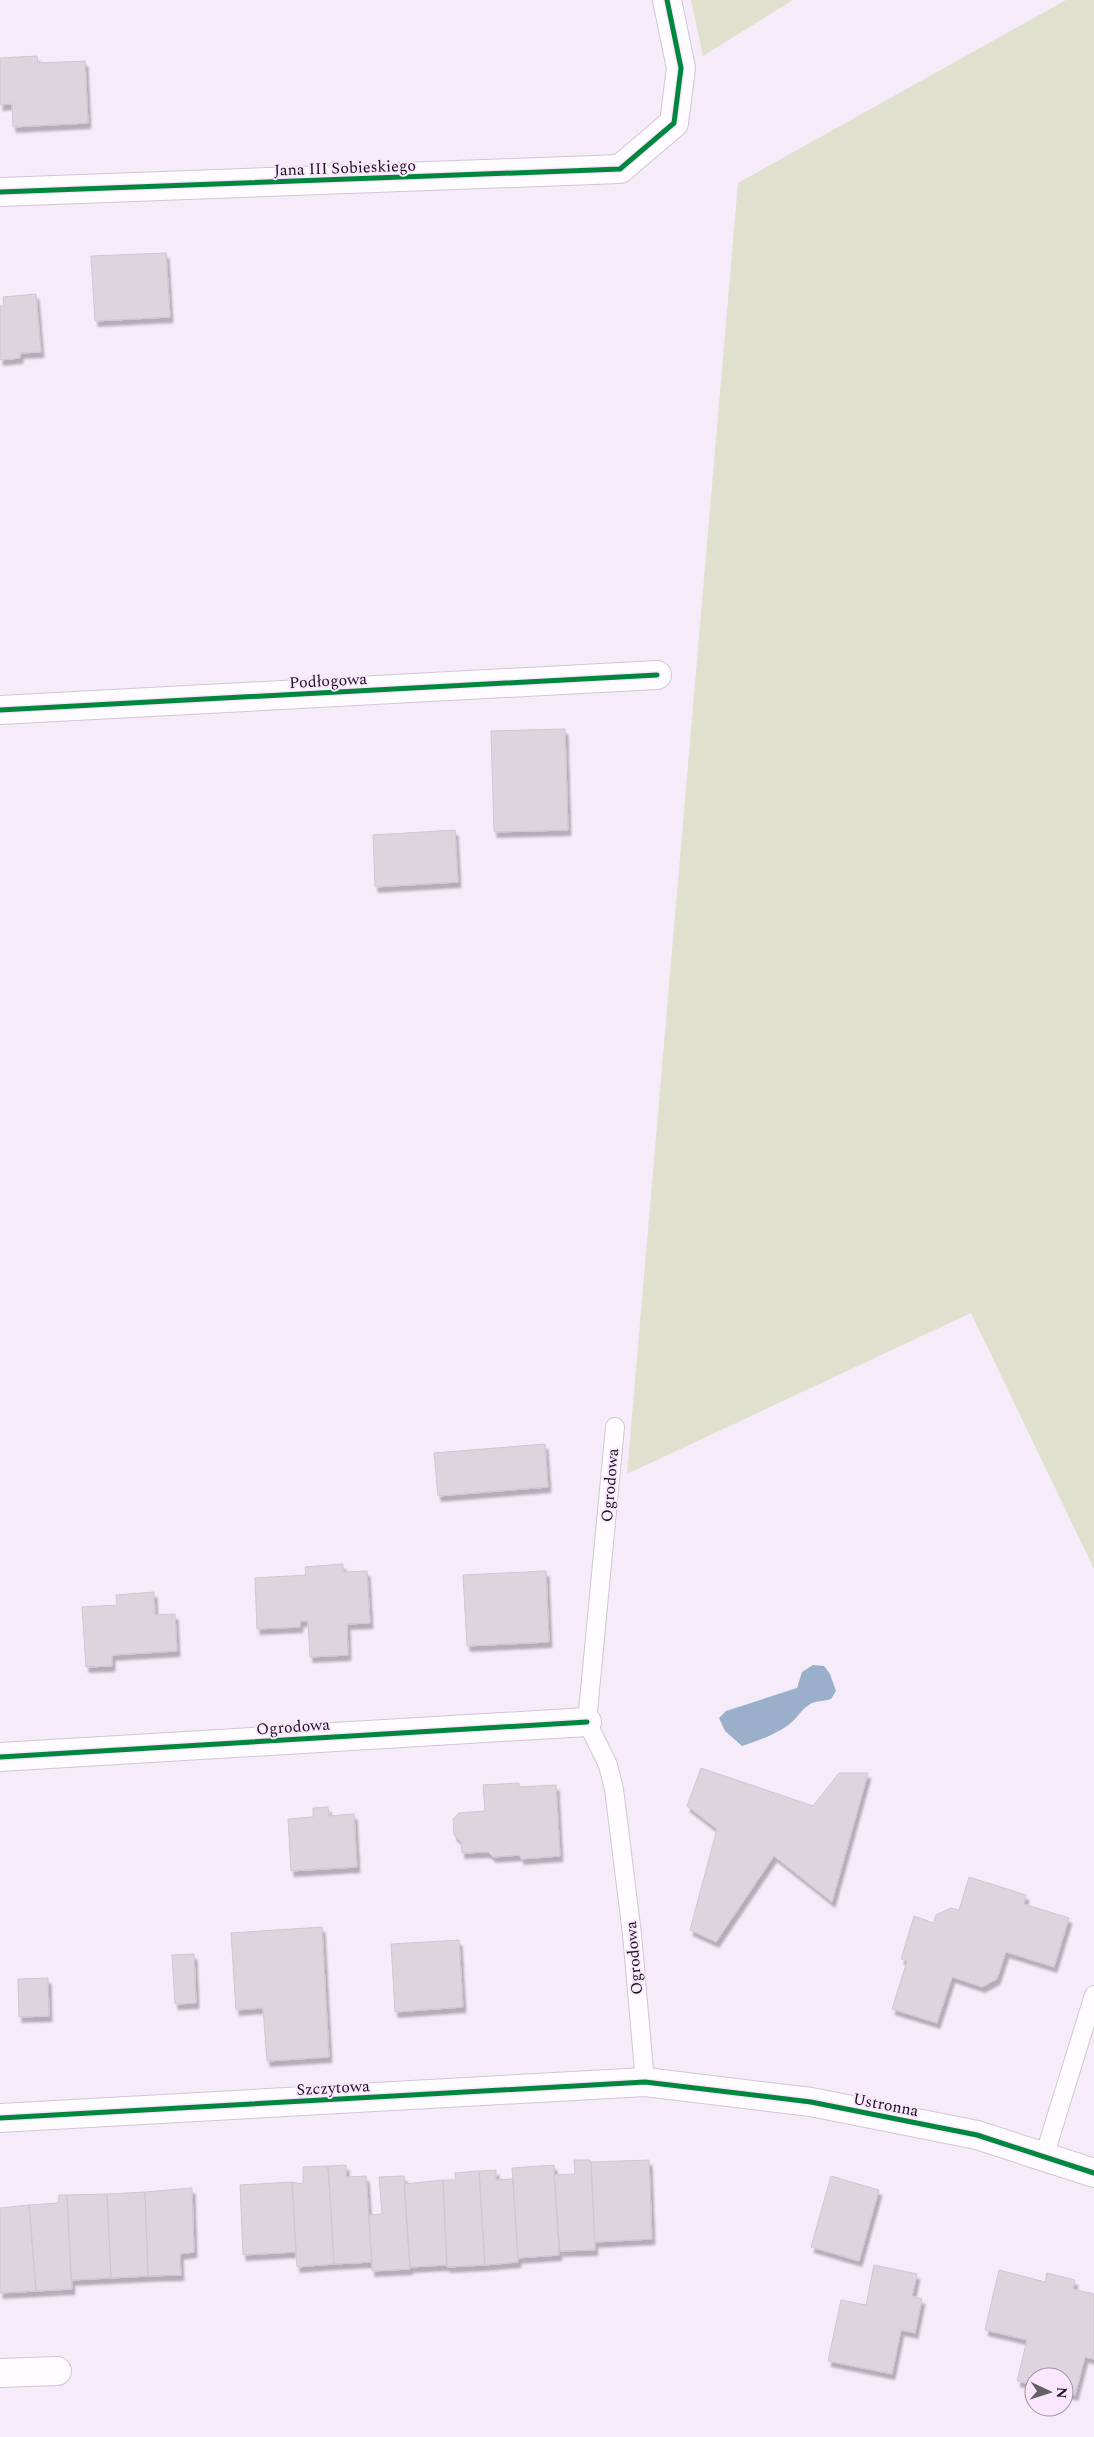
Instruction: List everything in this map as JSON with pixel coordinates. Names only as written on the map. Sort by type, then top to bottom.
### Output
[{"type":"street","name":"Jana III Sobieskiego","points":[[0,192],[620,169],[674,123],[682,68],[667,0]]},
{"type":"street","name":"Podłogowa","points":[[0,710],[657,675]]},
{"type":"street","name":"Ogrodowa","points":[[0,1757],[587,1722]]},
{"type":"street","name":"Szczytowa","points":[[0,2118],[656,2082]]},
{"type":"street","name":"Ustronna","points":[[656,2082],[821,2104],[977,2136],[1094,2173]]},
{"type":"street","points":[[0,2373],[57,2371]]},
{"type":"lane","name":"Ogrodowa","points":[[615,1427],[587,1722],[608,1765],[614,1789],[632,1934],[656,2082]]},
{"type":"lane","points":[[1044,2157],[1094,1995]]},
{"type":"green space","points":[[691,0],[793,0],[703,56]]},
{"type":"green space","points":[[1066,0],[1094,0],[1094,1569],[971,1313],[627,1474],[738,183]]},
{"type":"water","points":[[813,1665],[824,1666],[830,1674],[836,1691],[831,1699],[812,1703],[781,1730],[742,1746],[725,1731],[719,1718],[726,1711],[797,1688],[802,1672]]},
{"type":"building","points":[[37,56],[38,63],[85,61],[88,123],[13,127],[12,104],[0,105],[0,58]]},
{"type":"building","points":[[166,253],[170,317],[95,321],[91,256]]},
{"type":"building","points":[[36,294],[41,352],[20,353],[20,358],[0,360],[0,306],[4,306],[3,297]]},
{"type":"building","points":[[565,729],[568,830],[494,832],[491,731]]},
{"type":"building","points":[[455,830],[458,882],[375,887],[373,835]]},
{"type":"building","points":[[545,1444],[548,1487],[438,1496],[434,1453]]},
{"type":"building","points":[[343,1564],[343,1572],[367,1571],[370,1623],[347,1624],[348,1655],[310,1657],[308,1621],[300,1621],[300,1627],[257,1629],[255,1578],[306,1575],[305,1567]]},
{"type":"building","points":[[546,1571],[549,1642],[467,1646],[463,1575]]},
{"type":"building","points":[[154,1592],[155,1615],[175,1614],[177,1651],[112,1655],[112,1666],[86,1667],[82,1607],[117,1605],[116,1595]]},
{"type":"building","points":[[701,1768],[813,1806],[839,1773],[868,1773],[832,1902],[774,1856],[716,1942],[690,1930],[717,1829],[687,1806]]},
{"type":"building","points":[[519,1783],[519,1787],[556,1785],[560,1856],[521,1859],[520,1855],[493,1857],[488,1852],[462,1853],[461,1842],[454,1835],[453,1819],[459,1813],[485,1811],[483,1785]]},
{"type":"building","points":[[328,1807],[329,1816],[354,1814],[357,1867],[291,1871],[288,1819],[313,1817],[313,1808]]},
{"type":"building","points":[[969,1877],[1026,1895],[1024,1904],[1069,1918],[1054,1967],[1006,1952],[997,1979],[982,1987],[952,1977],[937,2023],[892,2009],[907,1961],[901,1959],[914,1916],[934,1923],[936,1915],[951,1908],[959,1910]]},
{"type":"building","points":[[322,1927],[329,2057],[267,2061],[263,2008],[236,2010],[231,1933]]},
{"type":"building","points":[[459,1940],[463,2007],[395,2012],[391,1944]]},
{"type":"building","points":[[194,1954],[196,2003],[175,2004],[172,1955]]},
{"type":"building","points":[[48,1978],[49,2016],[19,2017],[18,1979]]},
{"type":"building","points":[[574,2160],[590,2160],[591,2162],[595,2250],[560,2251],[554,2175],[575,2174]]},
{"type":"building","points":[[649,2160],[652,2239],[595,2242],[591,2162]]},
{"type":"building","points":[[346,2165],[346,2177],[366,2176],[372,2262],[334,2264],[328,2166]]},
{"type":"building","points":[[554,2165],[559,2255],[518,2258],[512,2168]]},
{"type":"building","points":[[328,2166],[334,2264],[297,2267],[292,2182],[303,2184],[303,2167]]},
{"type":"building","points":[[496,2170],[496,2180],[513,2179],[518,2262],[485,2265],[479,2171]]},
{"type":"building","points":[[479,2171],[485,2265],[447,2267],[443,2180],[456,2180],[455,2173]]},
{"type":"building","points":[[404,2176],[410,2269],[372,2271],[369,2215],[382,2214],[379,2177]]},
{"type":"building","points":[[831,2176],[879,2190],[859,2261],[811,2247]]},
{"type":"building","points":[[443,2180],[447,2265],[410,2267],[404,2184]]},
{"type":"building","points":[[292,2182],[296,2252],[243,2255],[240,2185]]},
{"type":"building","points":[[192,2188],[194,2252],[180,2254],[181,2275],[148,2276],[145,2192]]},
{"type":"building","points":[[145,2192],[148,2276],[111,2278],[107,2194]]},
{"type":"building","points":[[107,2194],[111,2278],[71,2280],[67,2195]]},
{"type":"building","points":[[59,2195],[67,2195],[72,2289],[36,2291],[29,2205],[58,2203]]},
{"type":"building","points":[[29,2205],[36,2291],[0,2293],[0,2208]]},
{"type":"building","points":[[874,2265],[917,2274],[912,2296],[922,2299],[915,2333],[901,2330],[892,2374],[828,2361],[841,2300],[866,2305]]},
{"type":"building","points":[[999,2270],[1045,2282],[1047,2273],[1075,2280],[1073,2289],[1094,2294],[1094,2359],[1085,2357],[1075,2395],[1074,2367],[1024,2367],[1024,2383],[1017,2381],[1027,2340],[985,2330]]},
{"type":"cycle path","points":[[0,192],[620,169],[674,123],[681,68],[667,0]]},
{"type":"cycle path","points":[[0,710],[657,675]]},
{"type":"cycle path","points":[[0,1757],[587,1722]]},
{"type":"cycle path","points":[[0,2118],[645,2082],[811,2102],[977,2135],[1094,2173]]}]
